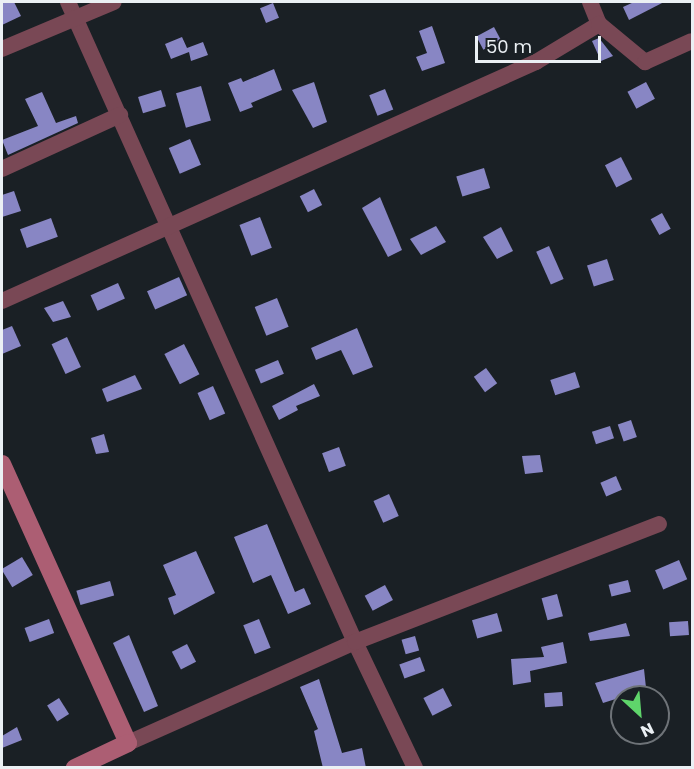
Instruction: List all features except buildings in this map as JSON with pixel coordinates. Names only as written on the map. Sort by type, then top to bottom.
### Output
[{"type":"street","points":[[68,2],[355,642],[415,768]]},
{"type":"street","points":[[2,49],[114,2]]},
{"type":"street","points":[[590,2],[599,24],[645,62],[693,41]]},
{"type":"street","points":[[2,302],[536,62],[599,24]]},
{"type":"street","points":[[2,169],[120,115]]},
{"type":"street","points":[[2,464],[128,743]]},
{"type":"street","points":[[75,768],[355,642],[658,524]]}]
